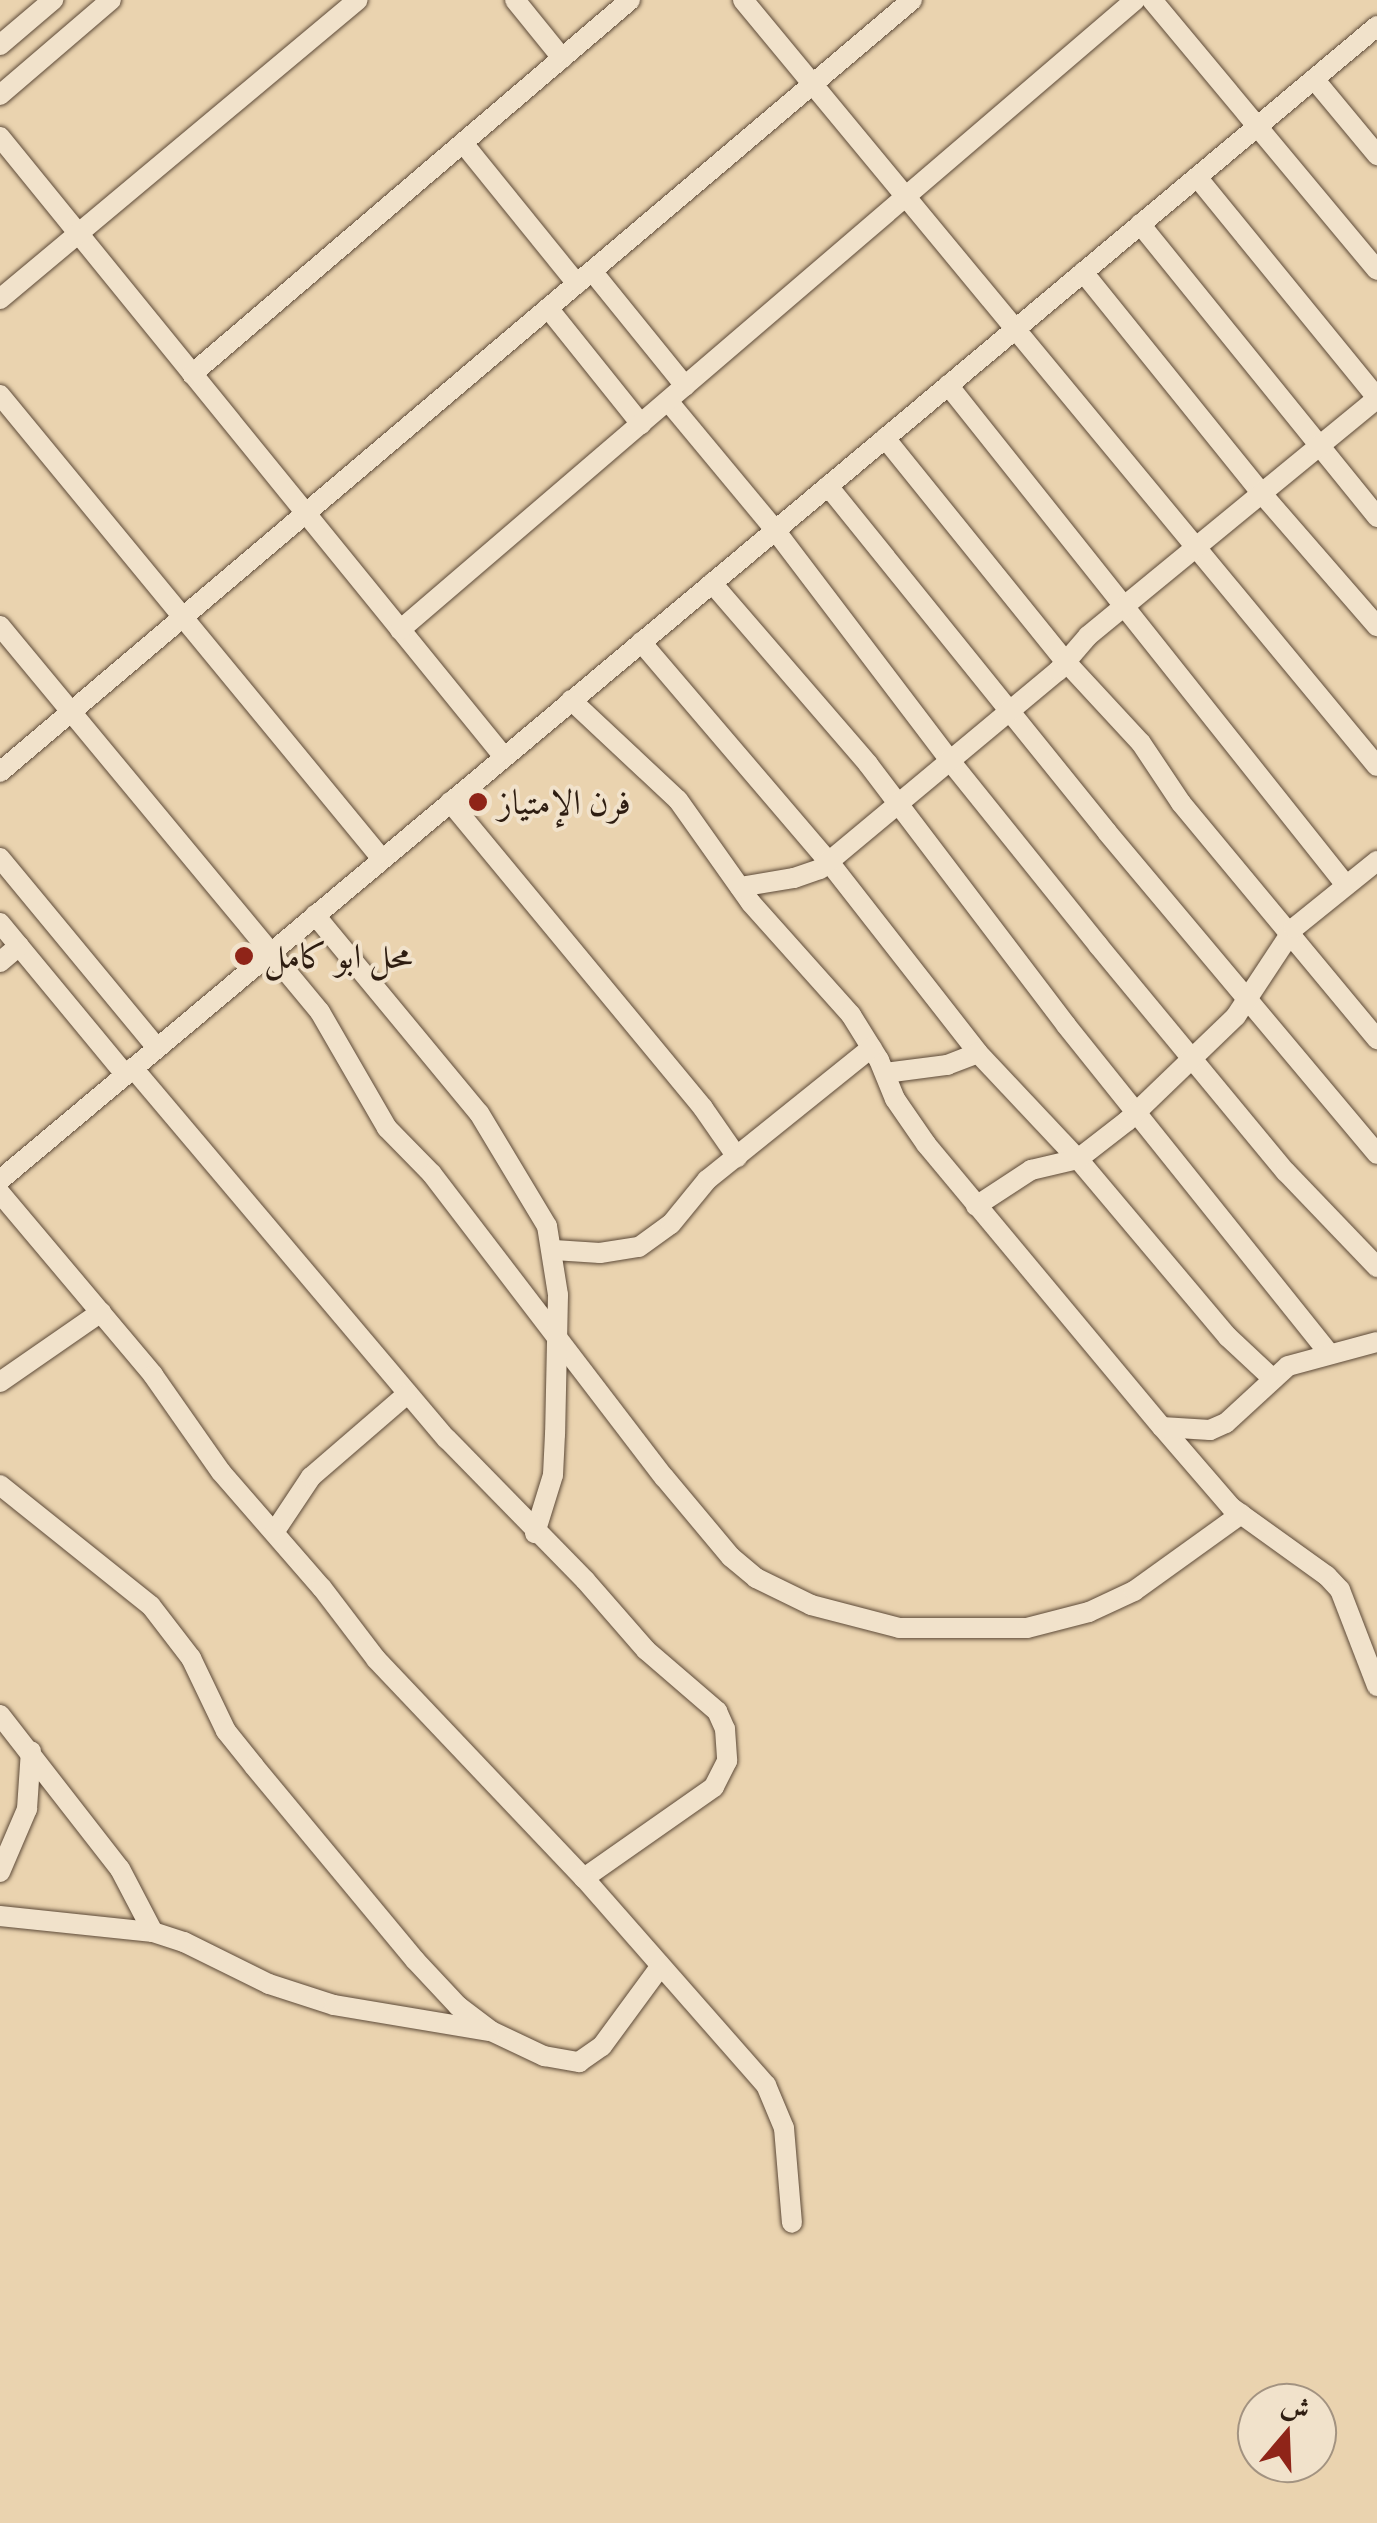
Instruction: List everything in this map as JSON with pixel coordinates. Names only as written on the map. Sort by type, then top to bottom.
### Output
[{"type":"street","points":[[0,45],[52,0]]},
{"type":"street","points":[[0,95],[111,0]]},
{"type":"street","points":[[0,300],[357,0]]},
{"type":"street","points":[[515,0],[562,58]]},
{"type":"street","points":[[192,374],[630,0]]},
{"type":"street","points":[[743,0],[1013,331],[1200,546],[1377,766]]},
{"type":"street","points":[[0,772],[912,0]]},
{"type":"street","points":[[1152,0],[1377,270]]},
{"type":"street","points":[[400,630],[1128,2]]},
{"type":"street","points":[[0,1180],[1377,26]]},
{"type":"street","points":[[1314,79],[1377,155]]},
{"type":"street","points":[[0,137],[504,757]]},
{"type":"street","points":[[462,143],[685,386]]},
{"type":"street","points":[[740,887],[794,878],[829,862],[1009,713],[1066,662],[1088,636],[1377,398],[1196,177]]},
{"type":"street","points":[[1140,224],[1377,517]]},
{"type":"street","points":[[1084,272],[1262,495],[1377,626]]},
{"type":"street","points":[[548,308],[641,424]]},
{"type":"street","points":[[948,386],[1126,605],[1249,769],[1345,884]]},
{"type":"street","points":[[0,395],[382,859]]},
{"type":"street","points":[[668,400],[775,530],[951,762],[1286,1172],[1377,1267]]},
{"type":"street","points":[[885,438],[1066,662],[1141,742],[1181,803],[1377,1039]]},
{"type":"street","points":[[828,486],[1009,713],[1377,1154]]},
{"type":"street","points":[[712,583],[868,764],[1066,1025],[1139,1111],[1329,1353]]},
{"type":"street","points":[[0,626],[320,1012],[388,1128],[432,1174],[731,1556],[756,1578],[850,1616],[899,1628],[1026,1628],[1055,1622],[1134,1591],[1240,1514]]},
{"type":"street","points":[[640,642],[829,862],[978,1054],[1078,1159],[1228,1336],[1272,1378]]},
{"type":"street","points":[[571,700],[678,800],[779,938],[851,1015],[906,1114],[976,1206],[1162,1428],[1240,1514],[1327,1576],[1340,1590],[1377,1686]]},
{"type":"street","points":[[450,802],[713,1121],[736,1157]]},
{"type":"street","points":[[0,858],[158,1048]]},
{"type":"street","points":[[976,1206],[1032,1170],[1078,1159],[1139,1111],[1195,1058],[1248,998],[1288,935],[1377,861]]},
{"type":"street","points":[[315,915],[479,1113],[540,1212],[554,1250],[552,1475],[536,1533]]},
{"type":"street","points":[[0,923],[407,1394],[646,1650],[705,1697],[725,1729],[727,1760],[714,1787],[584,1878]]},
{"type":"street","points":[[0,962],[19,946]]},
{"type":"street","points":[[554,1250],[600,1253],[639,1246],[671,1224],[708,1180],[871,1048]]},
{"type":"street","points":[[884,1073],[947,1066],[978,1054]]},
{"type":"street","points":[[0,1193],[154,1375],[221,1472],[275,1531],[412,1700],[584,1878],[766,2085],[779,2110],[792,2223]]},
{"type":"street","points":[[0,1382],[100,1312]]},
{"type":"street","points":[[1162,1428],[1210,1430],[1226,1423],[1288,1366],[1377,1342]]},
{"type":"street","points":[[275,1531],[311,1477],[407,1394]]},
{"type":"street","points":[[0,1485],[151,1606],[190,1658],[226,1730],[254,1766],[415,1960],[458,2006],[491,2031],[544,2056],[579,2062],[602,2046],[660,1968]]},
{"type":"street","points":[[0,1715],[120,1869],[153,1932]]},
{"type":"street","points":[[0,1872],[27,1809],[31,1751]]},
{"type":"street","points":[[0,1916],[153,1932],[210,1954],[269,1984],[321,2001],[491,2031]]},
{"type":"place","name":"فرن الإمتياز","points":[[478,802]]},
{"type":"place","name":"محل ابو كامل","points":[[244,956]]}]
